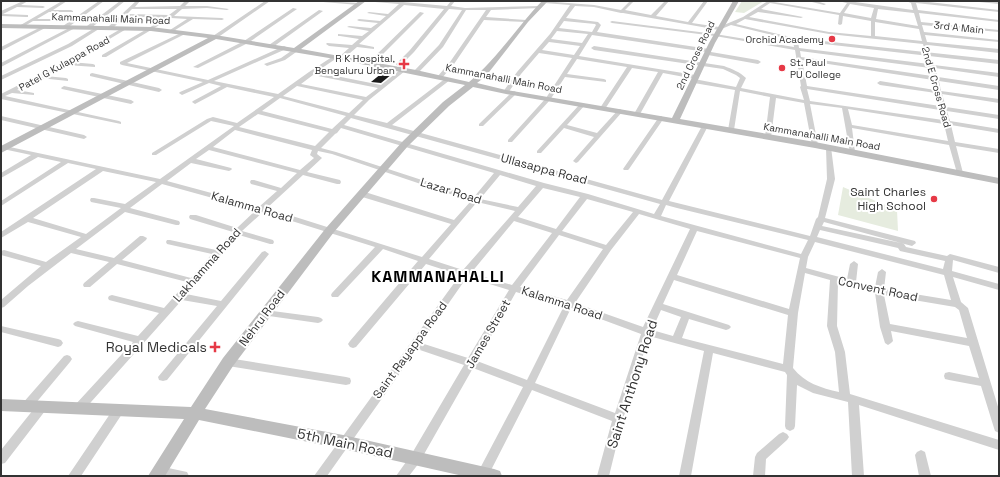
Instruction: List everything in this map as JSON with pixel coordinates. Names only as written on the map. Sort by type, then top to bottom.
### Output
[{"type":"street","points":[[1,14],[26,1]]},
{"type":"street","points":[[21,26],[65,1]]},
{"type":"street","points":[[65,27],[102,1]]},
{"type":"street","points":[[88,27],[123,1]]},
{"type":"street","points":[[110,28],[133,8],[138,1],[145,2]]},
{"type":"street","points":[[104,56],[171,16],[188,1]]},
{"type":"street","points":[[172,31],[214,1]]},
{"type":"street","points":[[2,148],[43,128],[215,37],[268,1]]},
{"type":"street","points":[[323,1],[361,2]]},
{"type":"street","points":[[375,1],[477,9],[510,8],[543,3],[573,5],[584,3],[608,6],[621,12],[689,24],[781,47],[999,75]]},
{"type":"street","points":[[316,149],[367,100],[403,70],[399,64],[412,51],[453,1]]},
{"type":"street","points":[[477,9],[482,1]]},
{"type":"street","points":[[387,126],[444,78],[452,63],[482,18],[497,1]]},
{"type":"street","points":[[510,8],[513,1]]},
{"type":"street","points":[[621,12],[632,1]]},
{"type":"street","points":[[652,17],[667,1]]},
{"type":"street","points":[[689,24],[706,1]]},
{"type":"street","name":"2nd Cross Road","points":[[675,120],[709,52],[717,32],[736,1]]},
{"type":"street","points":[[612,22],[717,32],[745,18],[770,1],[841,15],[999,41]]},
{"type":"street","points":[[810,1],[824,4]]},
{"type":"street","points":[[840,1],[876,7],[999,21]]},
{"type":"street","points":[[911,1],[999,11]]},
{"type":"street","name":"2nd E Cross Road","points":[[911,1],[916,12],[936,78],[938,92],[944,108],[960,173]]},
{"type":"street","points":[[979,1],[999,3]]},
{"type":"street","points":[[267,64],[282,59],[296,50],[361,2]]},
{"type":"street","points":[[881,2],[882,6],[886,7]]},
{"type":"street","points":[[1,305],[5,296],[49,266],[206,147],[236,127],[277,96],[354,46],[403,3]]},
{"type":"street","name":"Nehru Road","points":[[158,474],[228,362],[330,230],[405,144],[446,104],[450,103],[469,84],[489,68],[490,64],[543,3]]},
{"type":"street","points":[[840,24],[841,15],[849,3]]},
{"type":"street","points":[[481,125],[510,92],[519,73],[539,52],[573,5]]},
{"type":"street","points":[[16,6],[43,7]]},
{"type":"street","points":[[133,8],[182,6],[227,9]]},
{"type":"street","points":[[873,38],[873,20],[876,7]]},
{"type":"street","points":[[416,72],[441,46],[465,8]]},
{"type":"street","points":[[196,67],[246,42],[295,9]]},
{"type":"street","points":[[795,27],[807,9]]},
{"type":"street","points":[[49,10],[71,11]]},
{"type":"street","points":[[757,10],[801,17]]},
{"type":"street","points":[[270,46],[321,11]]},
{"type":"street","points":[[369,13],[389,15]]},
{"type":"street","points":[[370,64],[422,13]]},
{"type":"street","points":[[1,14],[26,16]]},
{"type":"street","points":[[124,15],[222,19]]},
{"type":"street","points":[[482,18],[526,21]]},
{"type":"street","points":[[745,18],[829,33],[999,52]]},
{"type":"street","points":[[510,141],[548,99],[574,57],[599,25],[596,23],[563,19]]},
{"type":"street","points":[[33,20],[58,20]]},
{"type":"street","points":[[359,20],[381,22]]},
{"type":"street","points":[[731,24],[795,39],[999,62]]},
{"type":"street","points":[[1,49],[45,26]]},
{"type":"street","name":"Kammanahalli Main Road","points":[[2,27],[45,26],[151,29],[215,37],[338,57],[510,92],[815,145],[999,181]]},
{"type":"street","points":[[1,65],[75,27]]},
{"type":"street","points":[[1,78],[70,44],[100,27]]},
{"type":"street","points":[[349,27],[372,30]]},
{"type":"street","name":"Patel G Kulappa Road","points":[[1,96],[41,77],[126,28]]},
{"type":"street","name":"3rd A Main","points":[[921,28],[999,31]]},
{"type":"street","points":[[556,29],[593,33],[709,52],[758,62]]},
{"type":"street","name":"Ullasappa Road","points":[[183,33],[122,63],[277,96],[664,202],[909,262],[999,287]]},
{"type":"street","points":[[340,35],[363,38]]},
{"type":"street","points":[[795,39],[815,145]]},
{"type":"street","points":[[548,40],[583,45]]},
{"type":"street","points":[[329,44],[372,48]]},
{"type":"street","points":[[182,93],[284,48]]},
{"type":"street","points":[[594,48],[702,64],[724,68],[738,74],[743,78],[738,89],[731,130]]},
{"type":"street","points":[[539,52],[661,72],[806,102],[999,131]]},
{"type":"street","points":[[798,58],[999,88]]},
{"type":"street","points":[[66,63],[93,66]]},
{"type":"street","points":[[603,108],[630,67]]},
{"type":"street","points":[[637,114],[661,72]]},
{"type":"street","points":[[311,73],[383,87]]},
{"type":"street","points":[[563,75],[604,81]]},
{"type":"street","points":[[92,76],[128,82],[159,90]]},
{"type":"street","points":[[41,77],[66,80]]},
{"type":"street","points":[[880,83],[999,101]]},
{"type":"street","points":[[295,84],[367,100]]},
{"type":"street","points":[[195,102],[227,85]]},
{"type":"street","points":[[803,87],[999,117]]},
{"type":"street","points":[[64,88],[131,102]]},
{"type":"street","points":[[12,90],[32,94]]},
{"type":"street","points":[[1,96],[119,123]]},
{"type":"street","points":[[768,137],[772,96]]},
{"type":"street","points":[[539,152],[582,105]]},
{"type":"street","points":[[845,107],[852,152]]},
{"type":"street","points":[[576,161],[620,111]]},
{"type":"street","points":[[256,112],[405,144],[498,173],[804,257]]},
{"type":"street","points":[[1,118],[84,138]]},
{"type":"street","points":[[626,169],[661,118]]},
{"type":"street","points":[[154,154],[208,120],[213,119],[236,127],[334,154],[382,170]]},
{"type":"street","points":[[563,126],[599,136]]},
{"type":"street","points":[[657,216],[705,126]]},
{"type":"street","points":[[849,126],[999,151]]},
{"type":"street","points":[[206,147],[337,182]]},
{"type":"street","name":"Kalamma Road","points":[[2,148],[160,181],[261,209],[465,274],[569,304],[646,332],[790,372],[804,385],[815,390],[849,398],[999,445]]},
{"type":"street","points":[[790,426],[790,372],[793,313],[804,257],[819,223],[831,179],[830,148]]},
{"type":"street","name":"Lakhamma Road","points":[[79,408],[237,232],[281,190],[319,158],[312,155],[316,149]]},
{"type":"street","points":[[1,176],[36,156]]},
{"type":"street","points":[[189,160],[229,169]]},
{"type":"street","points":[[1,204],[67,161]]},
{"type":"street","points":[[1,236],[103,168]]},
{"type":"street","name":"Lazar Road","points":[[382,170],[476,200],[520,210]]},
{"type":"street","points":[[353,344],[425,261],[498,173]]},
{"type":"street","points":[[254,182],[281,190]]},
{"type":"street","name":"Saint Rayappa Road","points":[[320,476],[465,274],[541,185]]},
{"type":"street","points":[[362,194],[457,222]]},
{"type":"street","name":"James Street","points":[[402,476],[416,459],[514,288],[585,196]]},
{"type":"street","points":[[94,200],[176,223]]},
{"type":"street","points":[[486,475],[569,304],[608,248],[638,211]]},
{"type":"street","points":[[194,217],[270,242]]},
{"type":"street","points":[[513,218],[608,248]]},
{"type":"street","points":[[27,219],[88,237]]},
{"type":"street","points":[[819,223],[912,243]]},
{"type":"street","points":[[819,223],[901,246],[903,249],[949,259],[950,257],[999,270]]},
{"type":"street","name":"Saint Anthony Road","points":[[603,476],[618,419],[646,332],[694,228]]},
{"type":"street","points":[[87,285],[143,238]]},
{"type":"street","points":[[170,242],[217,253]]},
{"type":"street","points":[[335,295],[381,246]]},
{"type":"street","points":[[70,250],[193,280]]},
{"type":"street","points":[[4,253],[49,266]]},
{"type":"street","points":[[163,377],[264,254]]},
{"type":"street","points":[[949,259],[948,273],[957,304],[965,312],[999,428]]},
{"type":"street","points":[[851,284],[854,264]]},
{"type":"street","name":"Convent Road","points":[[801,269],[879,291],[957,304]]},
{"type":"street","points":[[882,272],[879,291],[888,341]]},
{"type":"street","points":[[672,276],[793,313]]},
{"type":"street","points":[[834,279],[832,326],[840,352],[849,398],[858,476]]},
{"type":"street","points":[[179,296],[222,304]]},
{"type":"street","points":[[112,298],[165,311]]},
{"type":"street","points":[[658,306],[686,316],[726,327]]},
{"type":"street","points":[[266,313],[318,320]]},
{"type":"street","points":[[676,340],[686,316]]},
{"type":"street","points":[[78,324],[140,340]]},
{"type":"street","points":[[885,327],[974,343]]},
{"type":"street","points":[[1,329],[58,342]]},
{"type":"street","points":[[414,344],[471,363],[618,419]]},
{"type":"street","points":[[685,476],[709,349]]},
{"type":"street","points":[[26,407],[67,359]]},
{"type":"street","points":[[228,362],[346,381]]},
{"type":"street","points":[[949,376],[986,383]]},
{"type":"street","name":"5th Main Road","points":[[1,405],[41,408],[79,408],[118,411],[195,413],[343,442],[486,475]]},
{"type":"street","points":[[1,459],[41,408]]},
{"type":"street","points":[[74,476],[118,411]]},
{"type":"street","points":[[759,476],[761,457],[783,437]]},
{"type":"street","points":[[921,455],[925,476]]},
{"type":"street","points":[[158,474],[183,476]]},
{"type":"shaded area","points":[[742,1],[764,1],[744,13],[735,12]]},
{"type":"shaded area","points":[[843,187],[897,210],[898,231],[838,215]]},
{"type":"building","points":[[382,73],[392,74],[381,83],[371,82]]},
{"type":"place","name":"Orchid Academy","points":[[832,39]]},
{"type":"place","name":"R K Hospital, Bengaluru Urban","points":[[404,64]]},
{"type":"place","name":"St. Paul PU College","points":[[782,68]]},
{"type":"place","name":"Saint Charles High School","points":[[934,199]]},
{"type":"place","name":"Royal Medicals","points":[[215,347]]},
{"type":"district","name":"KAMMANAHALLI","points":[[438,276]]}]
